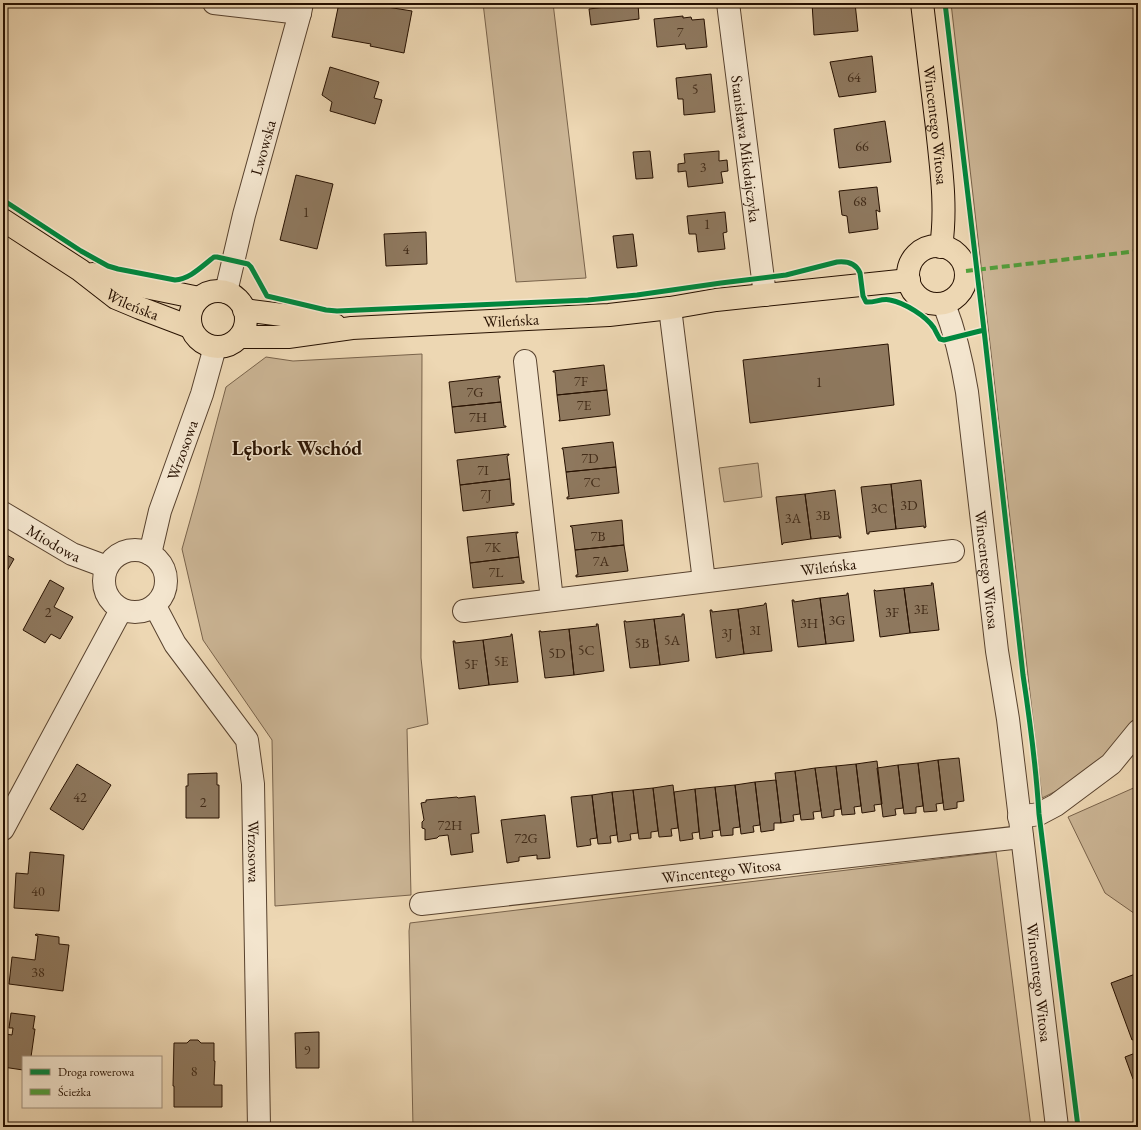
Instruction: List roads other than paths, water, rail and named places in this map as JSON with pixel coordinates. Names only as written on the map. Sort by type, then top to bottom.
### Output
[{"type":"main road","name":"Wincentego Witosa","points":[[922,3],[943,196],[944,220],[941,247]]},
{"type":"main road","name":"Wileńska","points":[[3,220],[80,270],[116,298],[190,327]]},
{"type":"main road","points":[[931,247],[941,247],[956,253],[966,271],[965,282],[961,292],[954,299],[944,304],[934,304],[924,301],[915,294],[910,285],[908,275],[910,264],[916,255],[931,247]]},
{"type":"main road","name":"Wileńska","points":[[80,270],[121,282],[199,298]]},
{"type":"main road","name":"Wileńska","points":[[240,337],[288,337],[352,328],[609,315],[670,308],[716,300],[909,280]]},
{"type":"main road","points":[[216,291],[226,292],[234,296],[240,302],[244,310],[246,319],[244,328],[240,337],[229,345],[224,347],[215,347],[207,345],[199,341],[190,327],[191,311],[199,298],[207,293],[216,291]]},
{"type":"main road","name":"Wileńska","points":[[244,310],[290,316],[352,328]]},
{"type":"street","points":[[214,3],[301,8]]},
{"type":"street","name":"Stanisława Mikołajczyka","points":[[728,3],[765,295]]},
{"type":"street","name":"Lwowska","points":[[226,292],[244,215],[301,8]]},
{"type":"street","name":"Wincentego Witosa","points":[[944,304],[956,337],[967,392],[997,651],[1008,719],[1056,1127]]},
{"type":"street","points":[[670,308],[704,581]]},
{"type":"street","name":"Wrzosowa","points":[[150,554],[160,511],[202,394],[215,347]]},
{"type":"street","points":[[525,361],[552,600]]},
{"type":"street","name":"Miodowa","points":[[3,513],[72,554],[107,567]]},
{"type":"street","points":[[130,550],[141,550],[150,554],[158,560],[164,569],[166,578],[162,598],[155,606],[138,613],[121,610],[113,604],[107,596],[104,586],[104,577],[107,567],[113,559],[121,553],[130,550]]},
{"type":"street","name":"Wileńska","points":[[464,610],[953,552]]},
{"type":"street","name":"Wrzosowa","points":[[155,606],[175,644],[246,740],[253,784],[259,1127]]},
{"type":"street","points":[[3,829],[121,610]]},
{"type":"street","points":[[1021,827],[1039,814],[1056,805],[1111,764],[1138,731]]},
{"type":"street","name":"Wincentego Witosa","points":[[421,904],[1021,827]]},
{"type":"district","name":"Lębork Wschód","points":[[297,448]]}]
